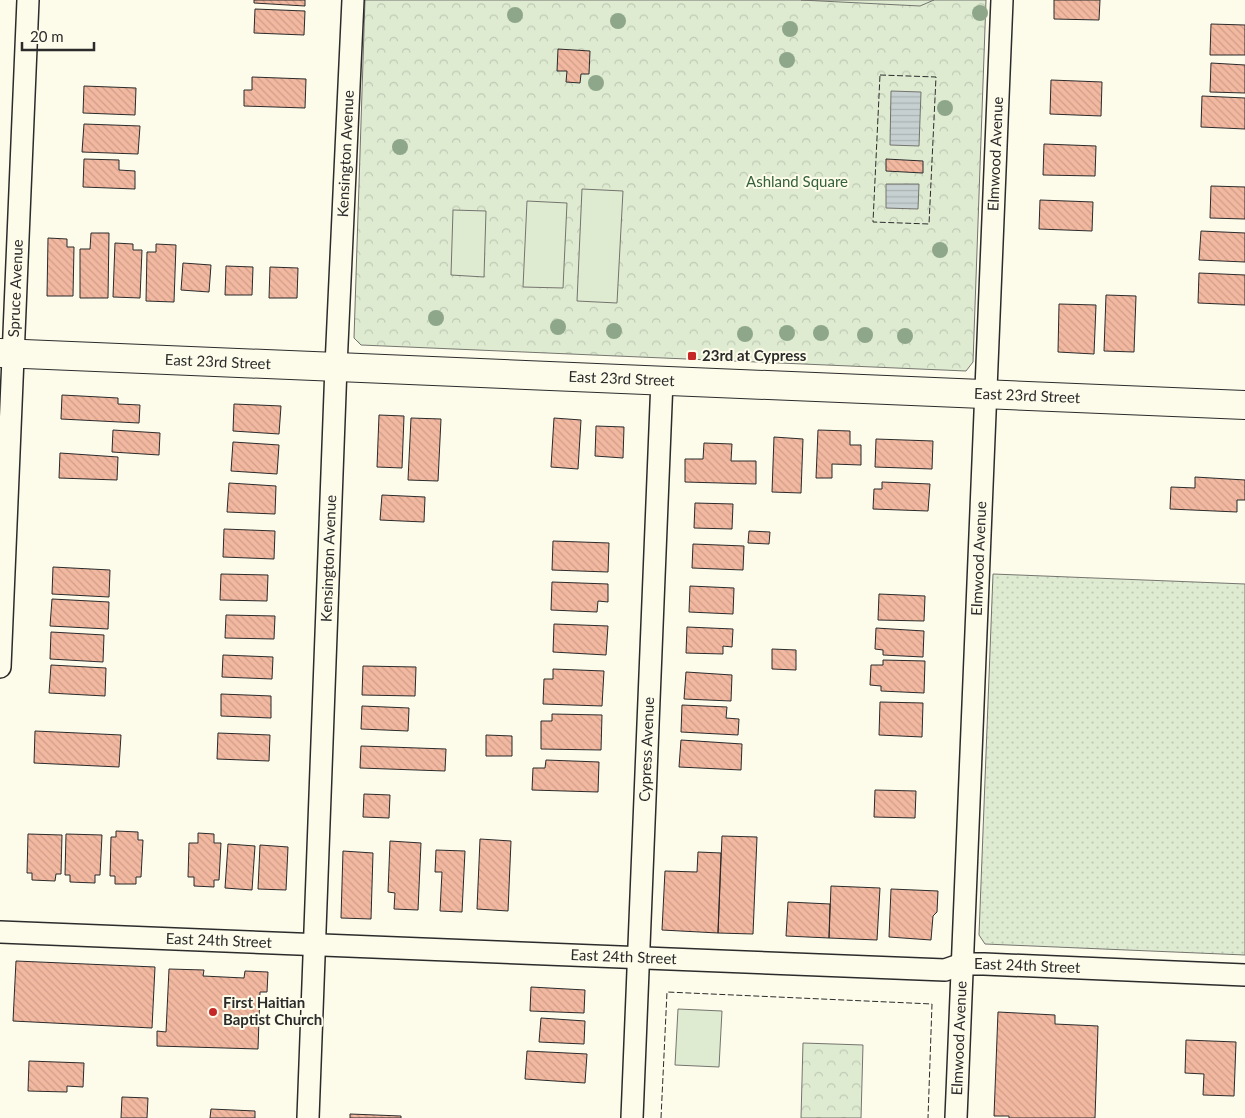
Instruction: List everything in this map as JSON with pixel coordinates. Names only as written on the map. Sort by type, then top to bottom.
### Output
[{"type":"main road","name":"East 23rd Street","points":[[6,353],[1245,404]]},
{"type":"street","name":"Spruce Avenue","points":[[0,667],[6,353],[28,0]]},
{"type":"street","name":"Kensington Avenue","points":[[308,1118],[336,366],[353,0]]},
{"type":"street","name":"Elmwood Avenue","points":[[956,1118],[1002,0]]},
{"type":"street","name":"Cypress Avenue","points":[[632,1118],[662,380]]},
{"type":"street","name":"East 24th Street","points":[[0,932],[945,970],[962,964],[1245,976]]},
{"type":"green space","name":"Ashland Square","points":[[365,0],[986,0],[973,362],[966,371],[361,345],[354,338]]},
{"type":"green space","points":[[801,0],[934,0],[920,6]]},
{"type":"green space","points":[[582,189],[623,191],[617,303],[577,301]]},
{"type":"green space","points":[[527,201],[567,203],[563,288],[523,287]]},
{"type":"green space","points":[[453,210],[486,211],[484,277],[451,275]]},
{"type":"green space","points":[[993,574],[1245,584],[1245,955],[985,944],[979,935]]},
{"type":"green space","points":[[678,1009],[722,1011],[719,1067],[675,1065]]},
{"type":"green space","points":[[803,1043],[863,1045],[861,1118],[801,1118]]},
{"type":"shaded area","points":[[891,91],[921,92],[919,146],[890,145]]},
{"type":"shaded area","points":[[886,184],[919,184],[918,209],[886,208]]},
{"type":"building","points":[[254,0],[305,0],[305,6],[254,3]]},
{"type":"building","points":[[1054,0],[1100,0],[1099,20],[1054,19]]},
{"type":"building","points":[[255,9],[305,11],[304,35],[254,33]]},
{"type":"building","points":[[1211,24],[1245,25],[1245,55],[1210,55]]},
{"type":"building","points":[[558,49],[590,51],[589,74],[581,74],[580,83],[566,82],[567,71],[557,71]]},
{"type":"building","points":[[1211,63],[1245,65],[1245,93],[1210,92]]},
{"type":"building","points":[[252,77],[306,79],[305,108],[244,106],[244,90],[252,90]]},
{"type":"building","points":[[1051,80],[1102,82],[1101,116],[1050,114]]},
{"type":"building","points":[[84,86],[136,88],[135,115],[83,113]]},
{"type":"building","points":[[1202,96],[1245,98],[1245,129],[1201,127]]},
{"type":"building","points":[[84,124],[140,126],[138,154],[82,152]]},
{"type":"building","points":[[1044,144],[1096,146],[1095,176],[1043,175]]},
{"type":"building","points":[[84,159],[119,160],[119,170],[135,171],[135,189],[83,187]]},
{"type":"building","points":[[886,159],[923,161],[923,173],[886,171]]},
{"type":"building","points":[[1211,186],[1245,187],[1245,219],[1210,218]]},
{"type":"building","points":[[1040,200],[1093,202],[1092,231],[1039,229]]},
{"type":"building","points":[[1201,231],[1245,233],[1245,262],[1199,260]]},
{"type":"building","points":[[91,233],[109,233],[108,298],[80,298],[80,249],[90,249]]},
{"type":"building","points":[[48,238],[67,239],[67,247],[74,247],[73,296],[47,296]]},
{"type":"building","points":[[115,243],[133,244],[133,250],[142,250],[140,298],[113,297]]},
{"type":"building","points":[[156,244],[176,245],[174,302],[146,301],[147,252],[156,252]]},
{"type":"building","points":[[183,263],[211,265],[209,292],[181,290]]},
{"type":"building","points":[[226,266],[253,267],[252,295],[225,295]]},
{"type":"building","points":[[270,267],[298,268],[297,298],[269,298]]},
{"type":"building","points":[[1199,273],[1245,275],[1245,305],[1198,303]]},
{"type":"building","points":[[1106,295],[1136,296],[1134,352],[1104,351]]},
{"type":"building","points":[[1059,304],[1096,305],[1094,354],[1058,352]]},
{"type":"building","points":[[62,395],[118,398],[118,404],[140,405],[139,423],[61,419]]},
{"type":"building","points":[[234,404],[281,406],[279,434],[233,431]]},
{"type":"building","points":[[379,415],[404,416],[402,468],[377,467]]},
{"type":"building","points":[[411,418],[441,419],[438,481],[408,480]]},
{"type":"building","points":[[554,418],[581,420],[578,469],[551,467]]},
{"type":"building","points":[[596,426],[624,427],[623,458],[595,456]]},
{"type":"building","points":[[113,430],[160,433],[159,455],[112,452]]},
{"type":"building","points":[[818,430],[850,431],[850,445],[861,445],[861,465],[832,464],[832,478],[816,478]]},
{"type":"building","points":[[774,437],[803,439],[801,493],[772,492]]},
{"type":"building","points":[[876,439],[933,441],[932,469],[875,467]]},
{"type":"building","points":[[233,442],[279,445],[277,474],[231,471]]},
{"type":"building","points":[[704,443],[732,444],[731,461],[756,461],[756,484],[685,482],[685,459],[703,459]]},
{"type":"building","points":[[60,453],[118,457],[117,480],[59,478]]},
{"type":"building","points":[[1195,477],[1245,480],[1245,500],[1237,500],[1237,512],[1170,509],[1171,487],[1195,488]]},
{"type":"building","points":[[882,482],[930,484],[928,511],[873,509],[874,489],[882,489]]},
{"type":"building","points":[[229,483],[276,486],[275,514],[227,512]]},
{"type":"building","points":[[382,495],[425,497],[424,522],[380,520]]},
{"type":"building","points":[[695,503],[733,504],[732,529],[694,528]]},
{"type":"building","points":[[224,529],[275,531],[274,559],[223,557]]},
{"type":"building","points":[[749,531],[770,532],[769,544],[748,543]]},
{"type":"building","points":[[553,541],[609,543],[608,572],[552,570]]},
{"type":"building","points":[[693,544],[744,546],[743,570],[692,568]]},
{"type":"building","points":[[53,567],[110,570],[109,597],[52,594]]},
{"type":"building","points":[[221,574],[268,575],[267,601],[220,600]]},
{"type":"building","points":[[552,582],[608,584],[608,602],[598,601],[597,612],[551,610]]},
{"type":"building","points":[[690,586],[734,588],[733,614],[689,612]]},
{"type":"building","points":[[879,594],[925,596],[924,621],[878,620]]},
{"type":"building","points":[[52,599],[109,602],[108,629],[50,626]]},
{"type":"building","points":[[226,615],[275,616],[274,639],[225,638]]},
{"type":"building","points":[[554,624],[608,626],[606,655],[553,652]]},
{"type":"building","points":[[687,627],[733,629],[732,647],[723,646],[723,654],[686,653]]},
{"type":"building","points":[[876,628],[924,631],[923,657],[883,655],[883,650],[875,649]]},
{"type":"building","points":[[51,632],[104,635],[103,662],[50,659]]},
{"type":"building","points":[[772,649],[796,650],[796,670],[772,669]]},
{"type":"building","points":[[223,655],[273,657],[272,679],[222,677]]},
{"type":"building","points":[[883,660],[925,661],[924,693],[881,691],[881,686],[870,685],[871,665],[883,665]]},
{"type":"building","points":[[51,665],[106,668],[105,696],[49,693]]},
{"type":"building","points":[[363,666],[416,667],[415,696],[362,695]]},
{"type":"building","points":[[553,669],[604,671],[602,706],[543,704],[544,679],[553,679]]},
{"type":"building","points":[[686,672],[732,675],[731,701],[684,699]]},
{"type":"building","points":[[221,694],[271,696],[271,718],[221,716]]},
{"type":"building","points":[[880,702],[923,703],[922,737],[879,735]]},
{"type":"building","points":[[682,705],[727,707],[726,718],[739,719],[738,735],[681,732]]},
{"type":"building","points":[[362,706],[409,708],[408,731],[361,729]]},
{"type":"building","points":[[552,714],[602,715],[601,750],[541,749],[541,721],[552,721]]},
{"type":"building","points":[[35,731],[121,735],[119,767],[34,763]]},
{"type":"building","points":[[218,733],[270,735],[269,761],[217,759]]},
{"type":"building","points":[[486,735],[512,736],[512,756],[486,756]]},
{"type":"building","points":[[681,740],[742,744],[741,770],[679,767]]},
{"type":"building","points":[[361,746],[446,749],[445,771],[360,768]]},
{"type":"building","points":[[546,760],[599,762],[598,792],[532,790],[533,768],[545,768]]},
{"type":"building","points":[[875,790],[916,791],[915,818],[874,817]]},
{"type":"building","points":[[364,794],[390,795],[389,818],[363,817]]},
{"type":"building","points":[[116,831],[138,832],[138,840],[143,840],[141,877],[136,877],[136,884],[115,884],[115,876],[110,876],[111,837],[116,837]]},
{"type":"building","points":[[198,833],[214,834],[214,843],[221,843],[219,880],[214,880],[214,887],[194,886],[194,877],[188,877],[189,843],[198,843]]},
{"type":"building","points":[[28,834],[62,835],[61,874],[56,874],[55,881],[32,880],[32,873],[27,873]]},
{"type":"building","points":[[66,834],[102,835],[100,875],[95,875],[95,883],[70,882],[70,875],[65,875]]},
{"type":"building","points":[[722,836],[757,837],[753,934],[718,933]]},
{"type":"building","points":[[480,839],[511,841],[508,911],[477,909]]},
{"type":"building","points":[[390,841],[421,843],[418,910],[394,909],[395,893],[388,892]]},
{"type":"building","points":[[228,844],[255,846],[252,890],[225,888]]},
{"type":"building","points":[[260,845],[288,847],[286,890],[258,889]]},
{"type":"building","points":[[436,850],[465,851],[462,912],[440,911],[442,872],[435,872]]},
{"type":"building","points":[[343,851],[373,853],[371,919],[341,918]]},
{"type":"building","points":[[698,852],[721,853],[718,933],[662,930],[665,871],[697,872]]},
{"type":"building","points":[[831,886],[880,888],[877,940],[829,938]]},
{"type":"building","points":[[891,889],[938,891],[937,912],[933,916],[931,940],[889,937]]},
{"type":"building","points":[[788,902],[830,904],[829,938],[786,936]]},
{"type":"building","points":[[16,961],[155,967],[152,1028],[13,1021]]},
{"type":"building","name":"First Haitian Baptist Church","points":[[169,969],[204,970],[203,976],[244,978],[245,971],[268,972],[267,992],[260,992],[258,1049],[157,1046],[157,1031],[166,1032]]},
{"type":"building","points":[[531,987],[585,990],[584,1013],[530,1011]]},
{"type":"building","points":[[998,1012],[1055,1015],[1055,1024],[1098,1026],[1095,1118],[1009,1118],[1009,1116],[994,1116]]},
{"type":"building","points":[[541,1018],[585,1021],[584,1044],[539,1042]]},
{"type":"building","points":[[1186,1040],[1236,1042],[1234,1096],[1203,1095],[1204,1074],[1185,1073]]},
{"type":"building","points":[[527,1051],[587,1054],[585,1083],[525,1079]]},
{"type":"building","points":[[29,1061],[84,1063],[83,1087],[67,1086],[67,1092],[28,1091]]},
{"type":"building","points":[[122,1097],[148,1098],[147,1118],[121,1118]]},
{"type":"building","points":[[211,1109],[255,1111],[255,1118],[210,1118]]},
{"type":"building","points":[[350,1114],[401,1116],[401,1118],[350,1118]]},
{"type":"fence","points":[[880,75],[936,77],[929,224],[873,222],[880,75]]},
{"type":"fence","points":[[661,1118],[667,992],[932,1004],[928,1118]]},
{"type":"place","name":"23rd at Cypress","points":[[692,356]]},
{"type":"place","name":"First Haitian Baptist Church","points":[[213,1012]]}]
